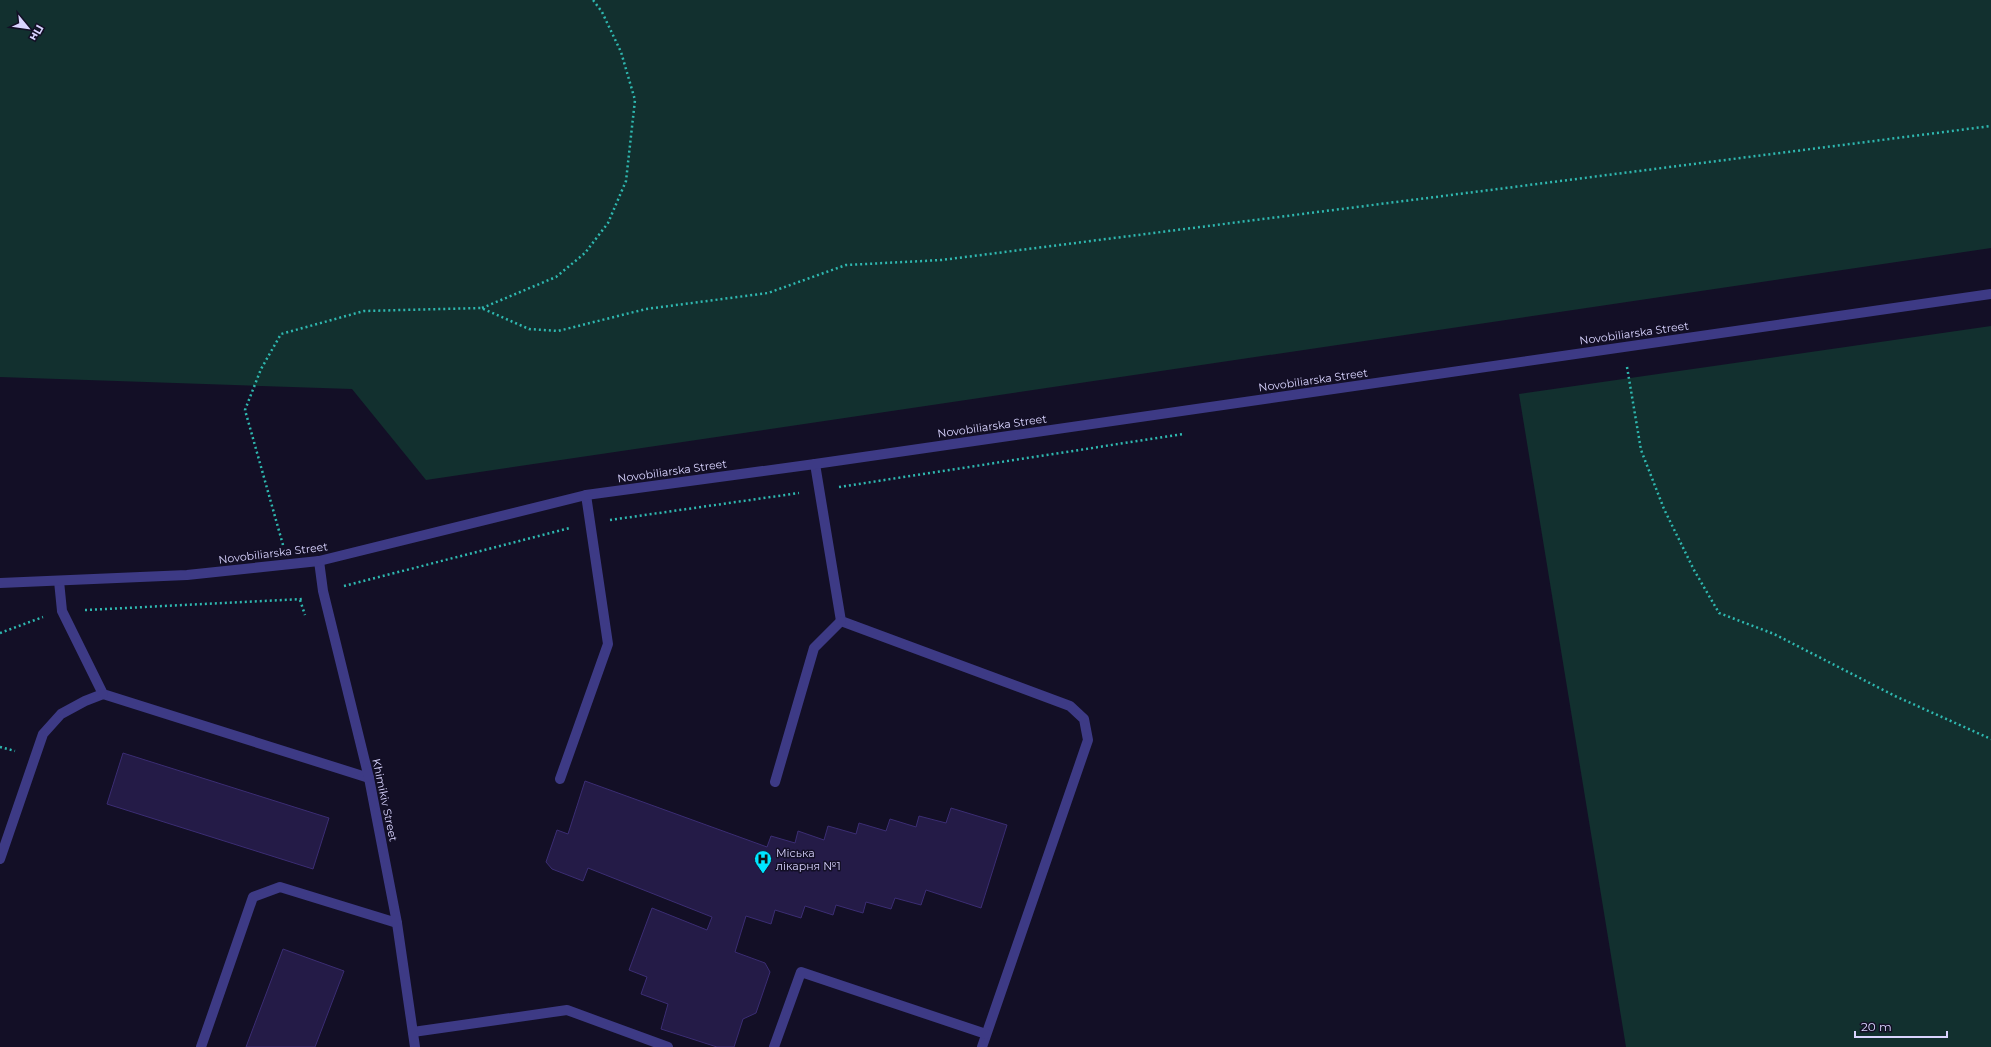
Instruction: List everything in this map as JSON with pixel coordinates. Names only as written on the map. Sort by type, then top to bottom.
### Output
[{"type":"street","name":"Novobiliarska Street","points":[[0,583],[59,582],[187,575],[319,561],[586,495],[815,464],[1991,294]]},
{"type":"street","points":[[815,464],[841,621]]},
{"type":"street","points":[[560,779],[608,644],[586,495]]},
{"type":"street","name":"Khimikiv Street","points":[[319,561],[323,591],[369,778],[397,923],[415,1047]]},
{"type":"street","points":[[59,582],[62,611],[103,694]]},
{"type":"street","points":[[775,782],[814,648],[841,621]]},
{"type":"street","points":[[841,621],[1070,706],[1084,719],[1088,740],[982,1047]]},
{"type":"street","points":[[0,859],[43,734],[61,714],[84,701],[103,694],[369,778]]},
{"type":"street","points":[[201,1047],[253,897],[280,887],[397,923]]},
{"type":"street","points":[[774,1047],[801,972],[986,1034]]},
{"type":"street","points":[[413,1032],[567,1010],[668,1047]]},
{"type":"path","points":[[289,564],[245,410],[261,369],[281,334],[364,311],[481,308],[556,277],[585,253],[608,223],[626,181],[635,100],[621,52],[602,12],[593,0]]},
{"type":"path","points":[[481,308],[529,329],[558,331],[646,309],[768,293],[846,265],[958,258],[1991,126]]},
{"type":"path","points":[[1624,347],[1641,450],[1664,509],[1694,570],[1719,613],[1774,634],[1895,696],[1991,739]]},
{"type":"path","points":[[1619,369],[1635,366]]},
{"type":"path","points":[[0,633],[62,611],[300,600],[323,591],[590,523],[819,490],[1190,433]]},
{"type":"green space","points":[[0,0],[1991,0],[1991,248],[426,480],[352,389],[0,377]]},
{"type":"green space","points":[[1991,326],[1991,1047],[1626,1047],[1519,394]]},
{"type":"building","points":[[123,753],[329,818],[313,869],[107,804]]},
{"type":"building","points":[[585,781],[767,847],[771,836],[795,843],[798,831],[824,840],[828,826],[856,834],[859,823],[886,831],[890,819],[916,827],[919,816],[946,823],[951,808],[1007,825],[981,908],[926,890],[921,905],[895,898],[891,909],[866,902],[863,913],[836,905],[833,915],[805,906],[801,918],[775,910],[771,924],[746,916],[735,952],[765,963],[770,972],[756,1013],[743,1019],[734,1047],[717,1047],[661,1029],[668,1004],[641,994],[647,977],[629,970],[652,908],[707,930],[712,917],[588,868],[583,881],[552,869],[546,862],[557,830],[568,834]]},
{"type":"building","points":[[283,949],[344,971],[315,1047],[246,1047]]},
{"type":"place","name":"Міська лікарня №1","points":[[763,874]]}]
